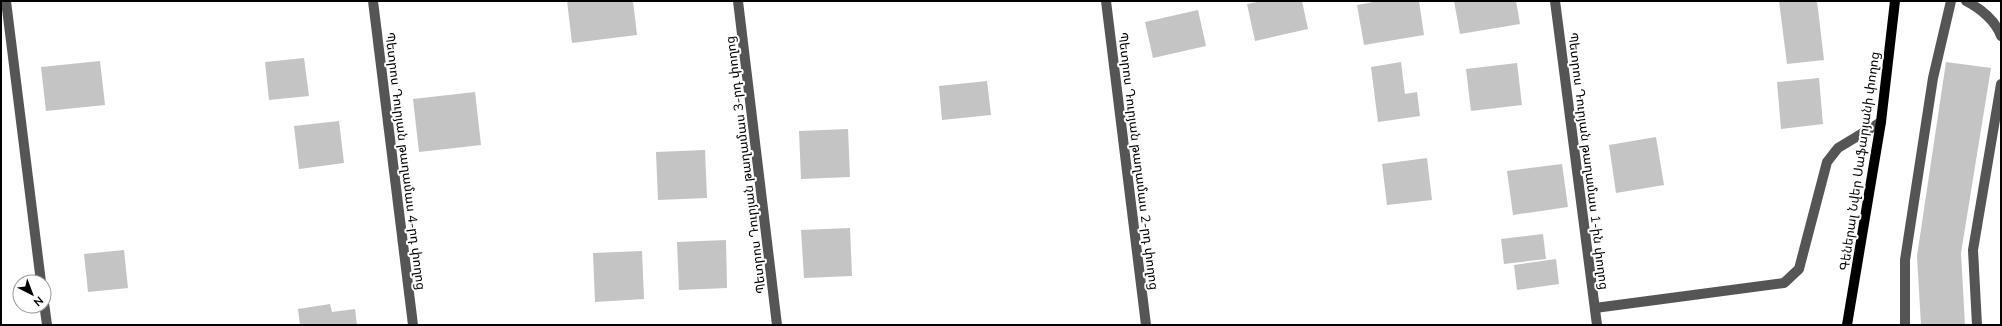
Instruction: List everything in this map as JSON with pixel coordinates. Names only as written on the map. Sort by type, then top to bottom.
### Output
[{"type":"main road","name":"Գեներալ Նվեր Սաֆարյանի փողոց","points":[[1847,325],[1881,122],[1895,1]]},
{"type":"street","points":[[6,1],[40,274]]},
{"type":"street","name":"Պետրոս Դուրյան թաղամաս 4-րդ փողոց","points":[[373,1],[413,325]]},
{"type":"street","name":"Պետրոս Դուրյան թաղամաս 3-րդ փողոց","points":[[738,1],[777,325]]},
{"type":"street","name":"Պետրոս Դուրյան թաղամաս 2-րդ փողոց","points":[[1106,1],[1146,325]]},
{"type":"street","name":"Պետրոս Դուրյան թաղամաս 1-ին փողոց","points":[[1555,1],[1597,325]]},
{"type":"street","points":[[1905,325],[1905,260],[1933,78],[1951,1]]},
{"type":"street","points":[[1966,1],[1978,8],[1998,28],[2001,36]]},
{"type":"street","points":[[1977,325],[1973,250],[2001,84]]},
{"type":"street","points":[[1595,308],[1784,283],[1799,269],[1827,162],[1838,148],[1881,122]]},
{"type":"street","points":[[46,314],[47,325]]},
{"type":"building","points":[[567,1],[633,1],[637,35],[572,43]]},
{"type":"building","points":[[1262,1],[1302,1],[1308,29],[1255,41],[1247,4]]},
{"type":"building","points":[[1379,1],[1419,1],[1424,35],[1364,45],[1357,5]]},
{"type":"building","points":[[1454,1],[1516,1],[1520,24],[1460,34]]},
{"type":"building","points":[[1779,1],[1817,1],[1824,60],[1787,64]]},
{"type":"building","points":[[1198,10],[1206,46],[1153,58],[1145,22]]},
{"type":"building","points":[[304,58],[309,96],[269,100],[265,62]]},
{"type":"building","points":[[100,61],[105,105],[46,111],[41,67]]},
{"type":"building","points":[[1401,62],[1405,94],[1417,92],[1420,116],[1378,122],[1371,67]]},
{"type":"building","points":[[1946,62],[1991,68],[1961,253],[1965,325],[1921,325],[1917,256]]},
{"type":"building","points":[[1517,63],[1522,105],[1471,111],[1466,69]]},
{"type":"building","points":[[1819,78],[1823,124],[1781,129],[1777,82]]},
{"type":"building","points":[[987,81],[991,115],[942,120],[939,86]]},
{"type":"building","points":[[475,92],[481,145],[419,152],[413,99]]},
{"type":"building","points":[[339,121],[344,163],[299,169],[294,126]]},
{"type":"building","points":[[848,129],[850,177],[801,179],[799,131]]},
{"type":"building","points":[[1656,137],[1664,185],[1616,193],[1609,145]]},
{"type":"building","points":[[705,150],[707,198],[658,200],[656,152]]},
{"type":"building","points":[[1427,158],[1432,200],[1387,205],[1382,164]]},
{"type":"building","points":[[1562,164],[1568,207],[1513,215],[1507,171]]},
{"type":"building","points":[[850,228],[852,276],[804,278],[801,230]]},
{"type":"building","points":[[1543,234],[1546,259],[1504,264],[1501,239]]},
{"type":"building","points":[[726,240],[727,288],[679,290],[677,242]]},
{"type":"building","points":[[124,250],[128,288],[88,292],[84,254]]},
{"type":"building","points":[[642,251],[644,299],[595,302],[593,253]]},
{"type":"building","points":[[1556,259],[1559,284],[1517,290],[1514,265]]},
{"type":"building","points":[[330,304],[332,312],[355,309],[357,325],[300,325],[298,309]]}]
